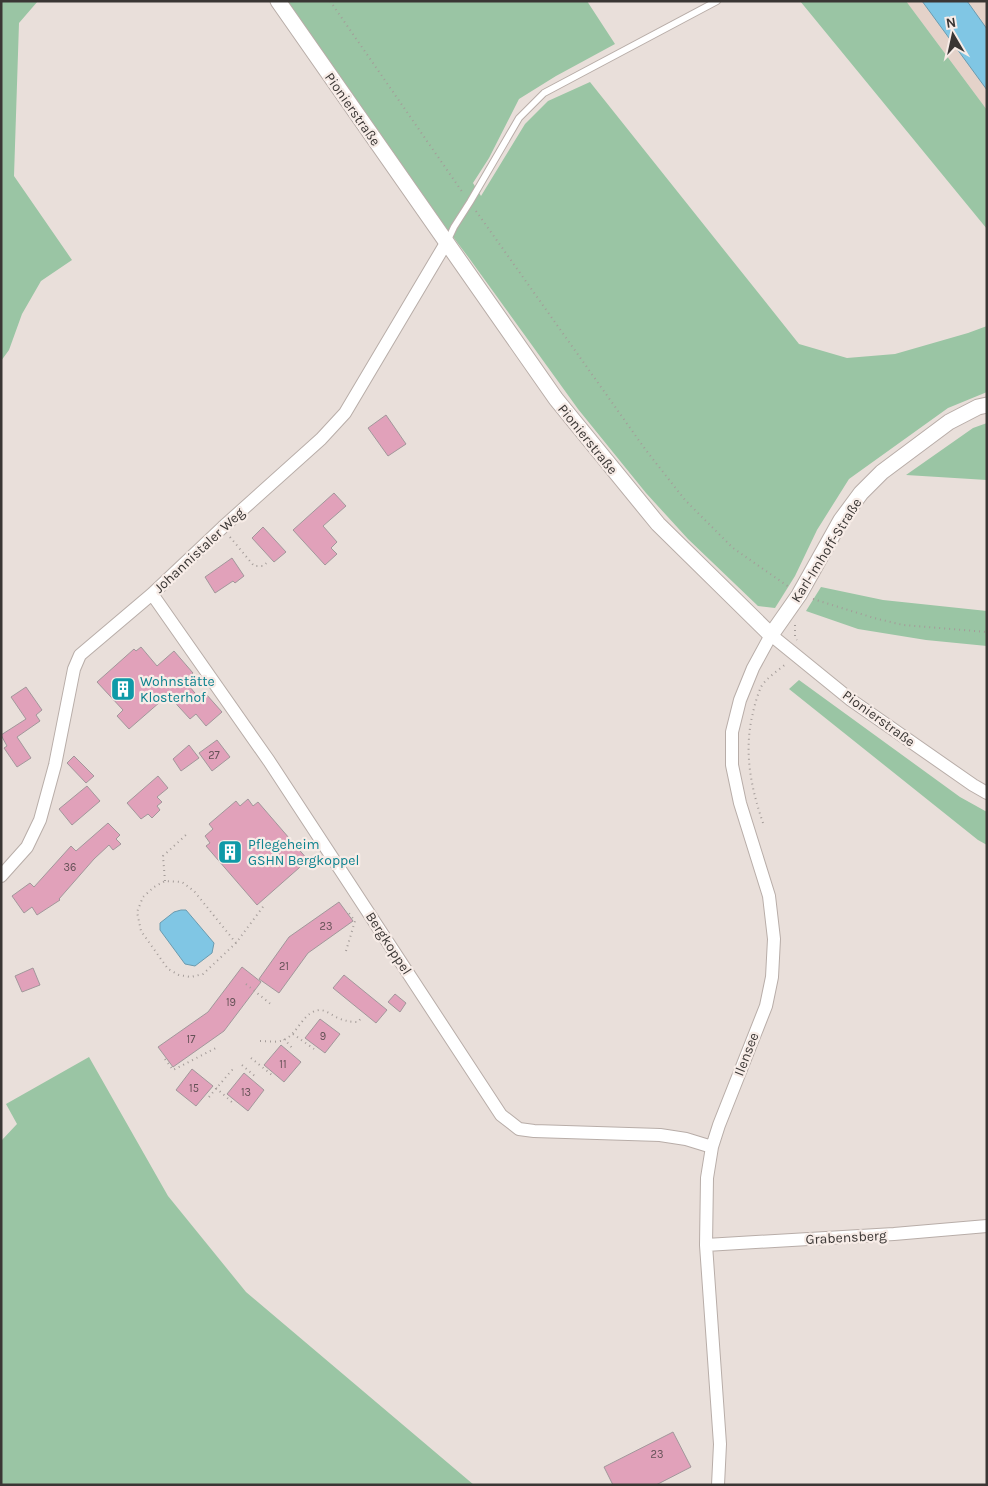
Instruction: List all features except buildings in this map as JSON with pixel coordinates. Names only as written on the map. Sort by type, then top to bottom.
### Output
[{"type":"street","name":"Pionierstraße","points":[[278,1],[556,399],[658,524],[771,635],[796,656],[851,700],[987,793]]},
{"type":"street","name":"Johannistaler Weg","points":[[1,876],[27,847],[40,820],[55,764],[74,669],[80,655],[152,594],[321,439],[345,413],[446,243]]},
{"type":"street","name":"Karl-Imhoff-Straße","points":[[771,635],[799,595],[841,520],[861,493],[882,472],[949,422],[978,407],[987,405]]},
{"type":"street","name":"Bergkoppel","points":[[152,594],[269,761],[501,1115],[519,1129],[534,1132],[660,1135],[686,1139],[712,1147]]},
{"type":"street","name":"Ilensee","points":[[718,1485],[719,1436],[706,1245],[707,1178],[712,1147],[719,1125],[766,1006],[772,977],[774,940],[769,896],[740,803],[732,765],[732,732],[740,700],[753,668],[771,635]]},
{"type":"street","name":"Grabensberg","points":[[706,1245],[894,1234],[987,1226]]},
{"type":"lane","points":[[446,243],[519,118],[544,93],[717,1]]},
{"type":"path","points":[[330,1],[645,448],[685,500],[733,548],[799,595],[903,625],[987,632]]},
{"type":"path","points":[[223,527],[254,566],[263,566],[269,562]]},
{"type":"path","points":[[763,823],[755,799],[748,763],[748,733],[755,703],[762,685],[796,656],[800,647],[795,636],[796,621]]},
{"type":"path","points":[[165,881],[163,856],[187,834]]},
{"type":"path","points":[[236,943],[194,891],[182,882],[165,881],[154,887],[143,898],[137,912],[141,931],[168,968],[179,975],[191,977],[203,974],[236,943],[265,904]]},
{"type":"path","points":[[346,950],[355,921],[348,912]]},
{"type":"path","points":[[246,984],[273,1006]]},
{"type":"path","points":[[260,1041],[275,1042],[284,1040],[293,1034],[303,1020],[320,1010],[339,1019],[351,1022],[358,1022],[362,1017]]},
{"type":"path","points":[[293,1034],[314,1049]]},
{"type":"path","points":[[284,1040],[294,1050]]},
{"type":"path","points":[[165,1059],[174,1070],[219,1048]]},
{"type":"path","points":[[251,1058],[272,1075]]},
{"type":"path","points":[[242,1065],[257,1078]]},
{"type":"path","points":[[209,1097],[232,1068]]},
{"type":"path","points":[[216,1088],[233,1103]]},
{"type":"shaded area","points":[[906,1],[987,1],[987,110]]},
{"type":"green space","points":[[1,1],[38,1],[19,23],[14,176],[72,260],[41,281],[22,314],[9,350],[1,361]]},
{"type":"green space","points":[[287,1],[587,1],[615,44],[556,76],[519,99],[489,158],[473,183],[481,196],[525,124],[548,101],[590,82],[799,344],[847,358],[895,354],[987,326],[987,392],[948,408],[849,479],[817,530],[795,576],[775,608],[758,606],[688,539],[646,493],[578,409],[441,221]]},
{"type":"green space","points":[[800,1],[906,1],[987,110],[987,229]]},
{"type":"green space","points":[[987,423],[987,480],[906,475],[973,428]]},
{"type":"green space","points":[[821,587],[883,600],[987,611],[987,646],[926,640],[858,629],[806,611]]},
{"type":"green space","points":[[799,680],[960,797],[987,812],[987,845],[978,840],[789,689]]},
{"type":"green space","points":[[89,1057],[168,1196],[246,1292],[474,1485],[1,1485],[1,1141],[17,1124],[6,1104]]},
{"type":"water","points":[[922,1],[967,1],[987,29],[987,90]]},
{"type":"water","points":[[186,910],[214,943],[212,953],[195,966],[185,964],[160,930],[160,923],[174,912]]},
{"type":"place","name":"Wohnstätte Klosterhof","points":[[123,689]]},
{"type":"place","name":"Pflegeheim GSHN Bergkoppel","points":[[230,852]]}]
